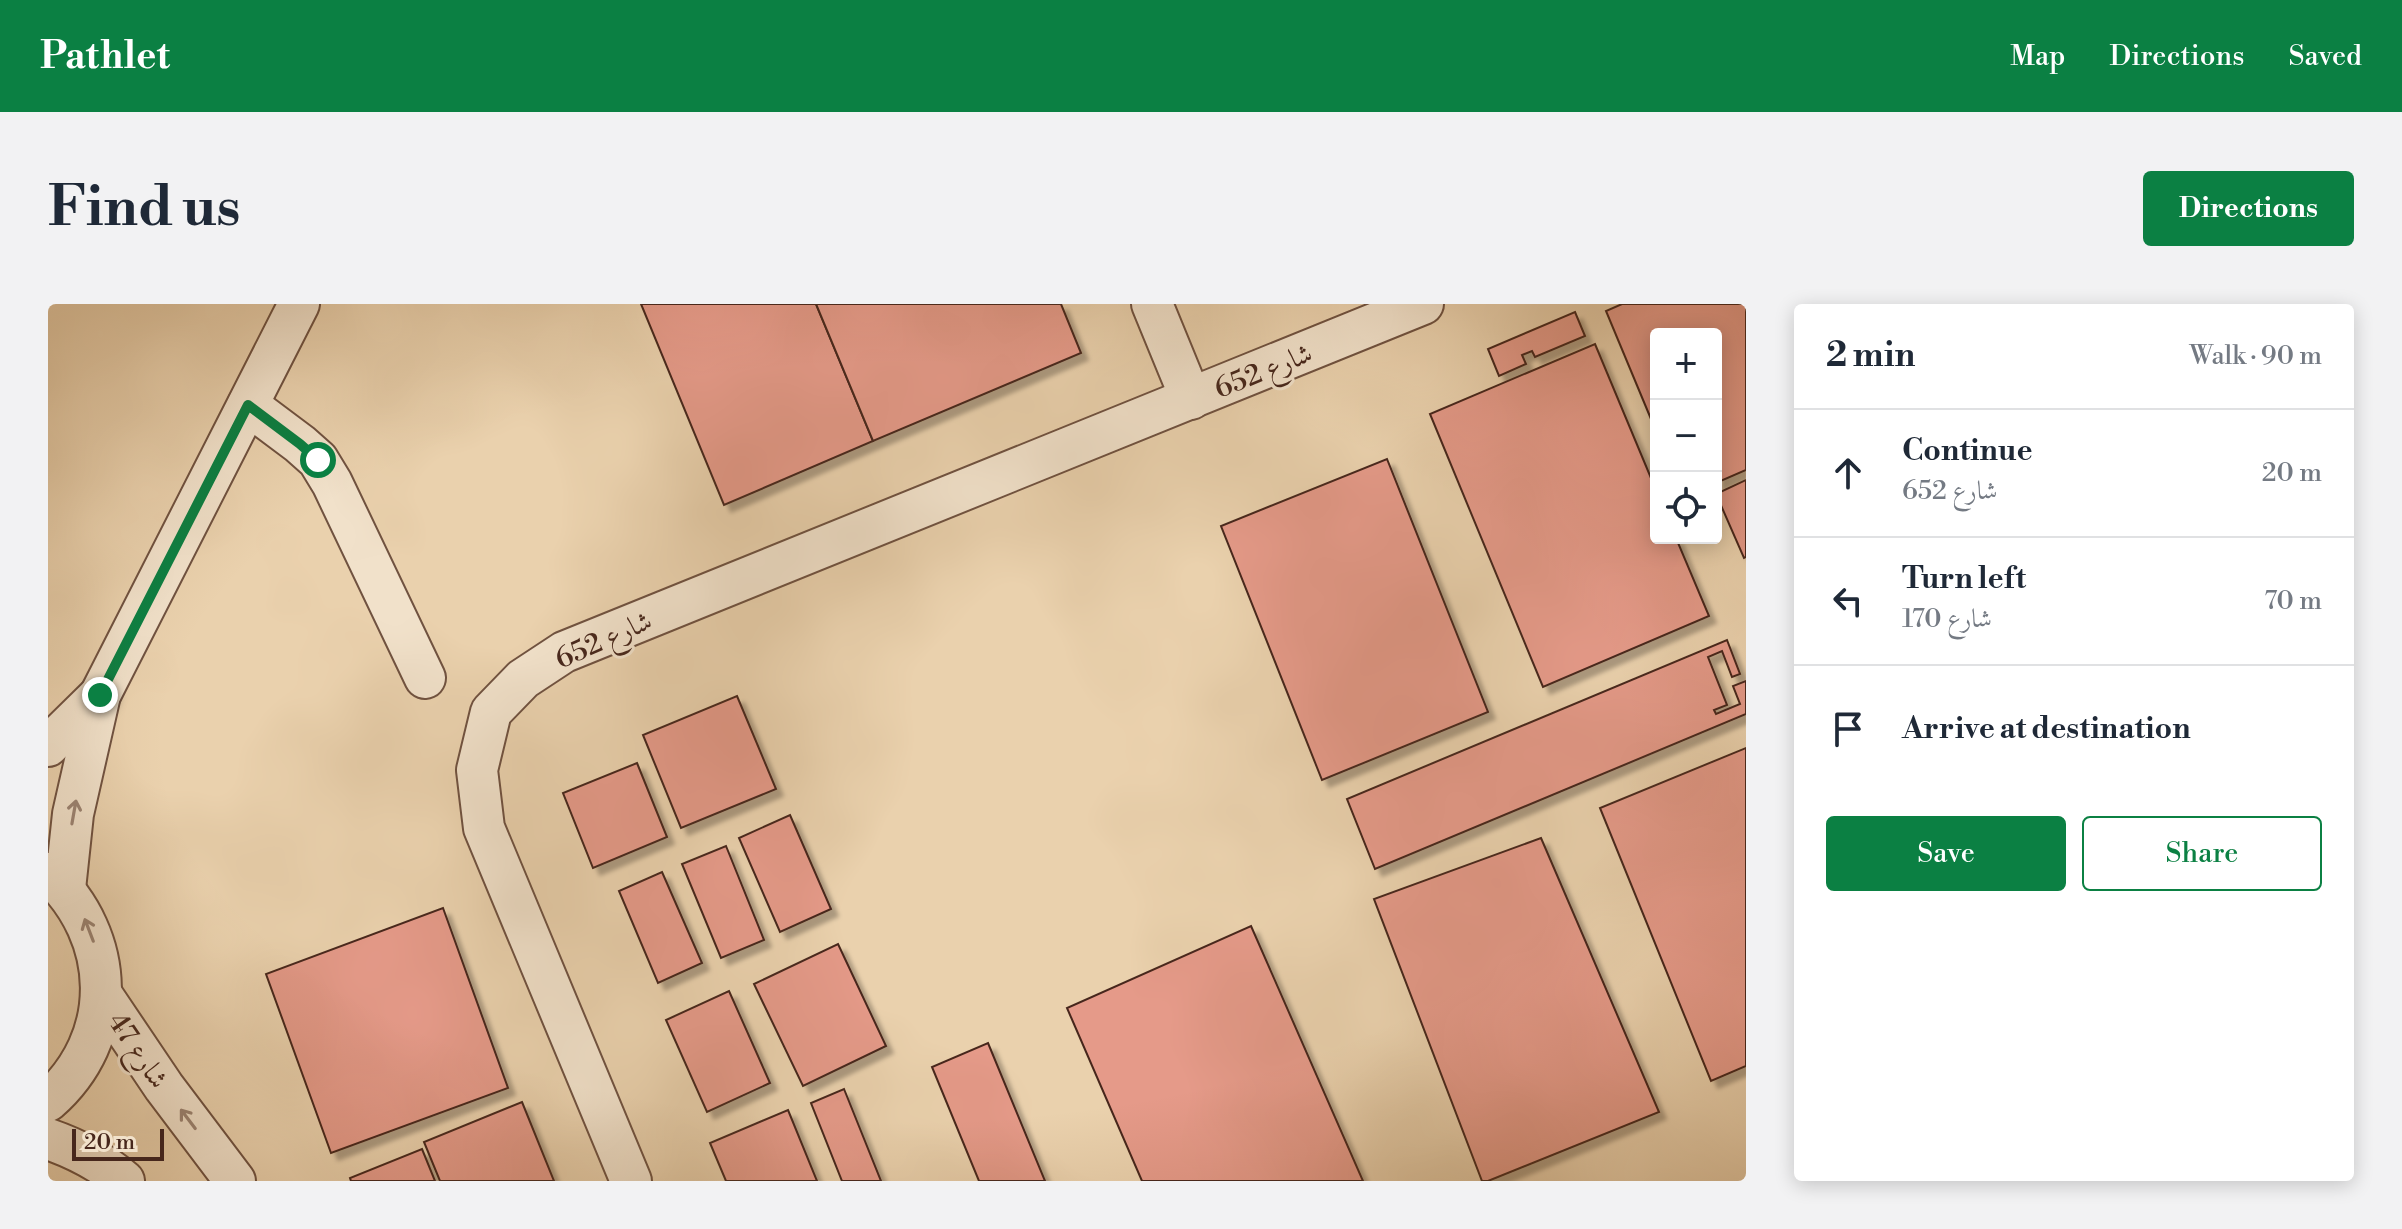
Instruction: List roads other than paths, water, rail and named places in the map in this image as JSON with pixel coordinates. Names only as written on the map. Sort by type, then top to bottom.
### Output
[{"type":"street","points":[[48,1101],[64,1087],[83,1059],[96,1028],[102,995],[99,957],[86,921],[56,881],[100,695],[299,304]]},
{"type":"street","name":"شارع 652","points":[[1152,304],[1191,399]]},
{"type":"street","name":"شارع 652","points":[[631,1181],[484,828],[477,770],[491,712],[523,679],[564,652],[1423,304]]},
{"type":"street","points":[[248,405],[318,460],[332,483],[425,678]]},
{"type":"street","points":[[48,746],[100,695]]},
{"type":"street","name":"شارع 47","points":[[102,995],[164,1087],[235,1181]]},
{"type":"street","points":[[48,1139],[114,1172],[124,1181]]}]
